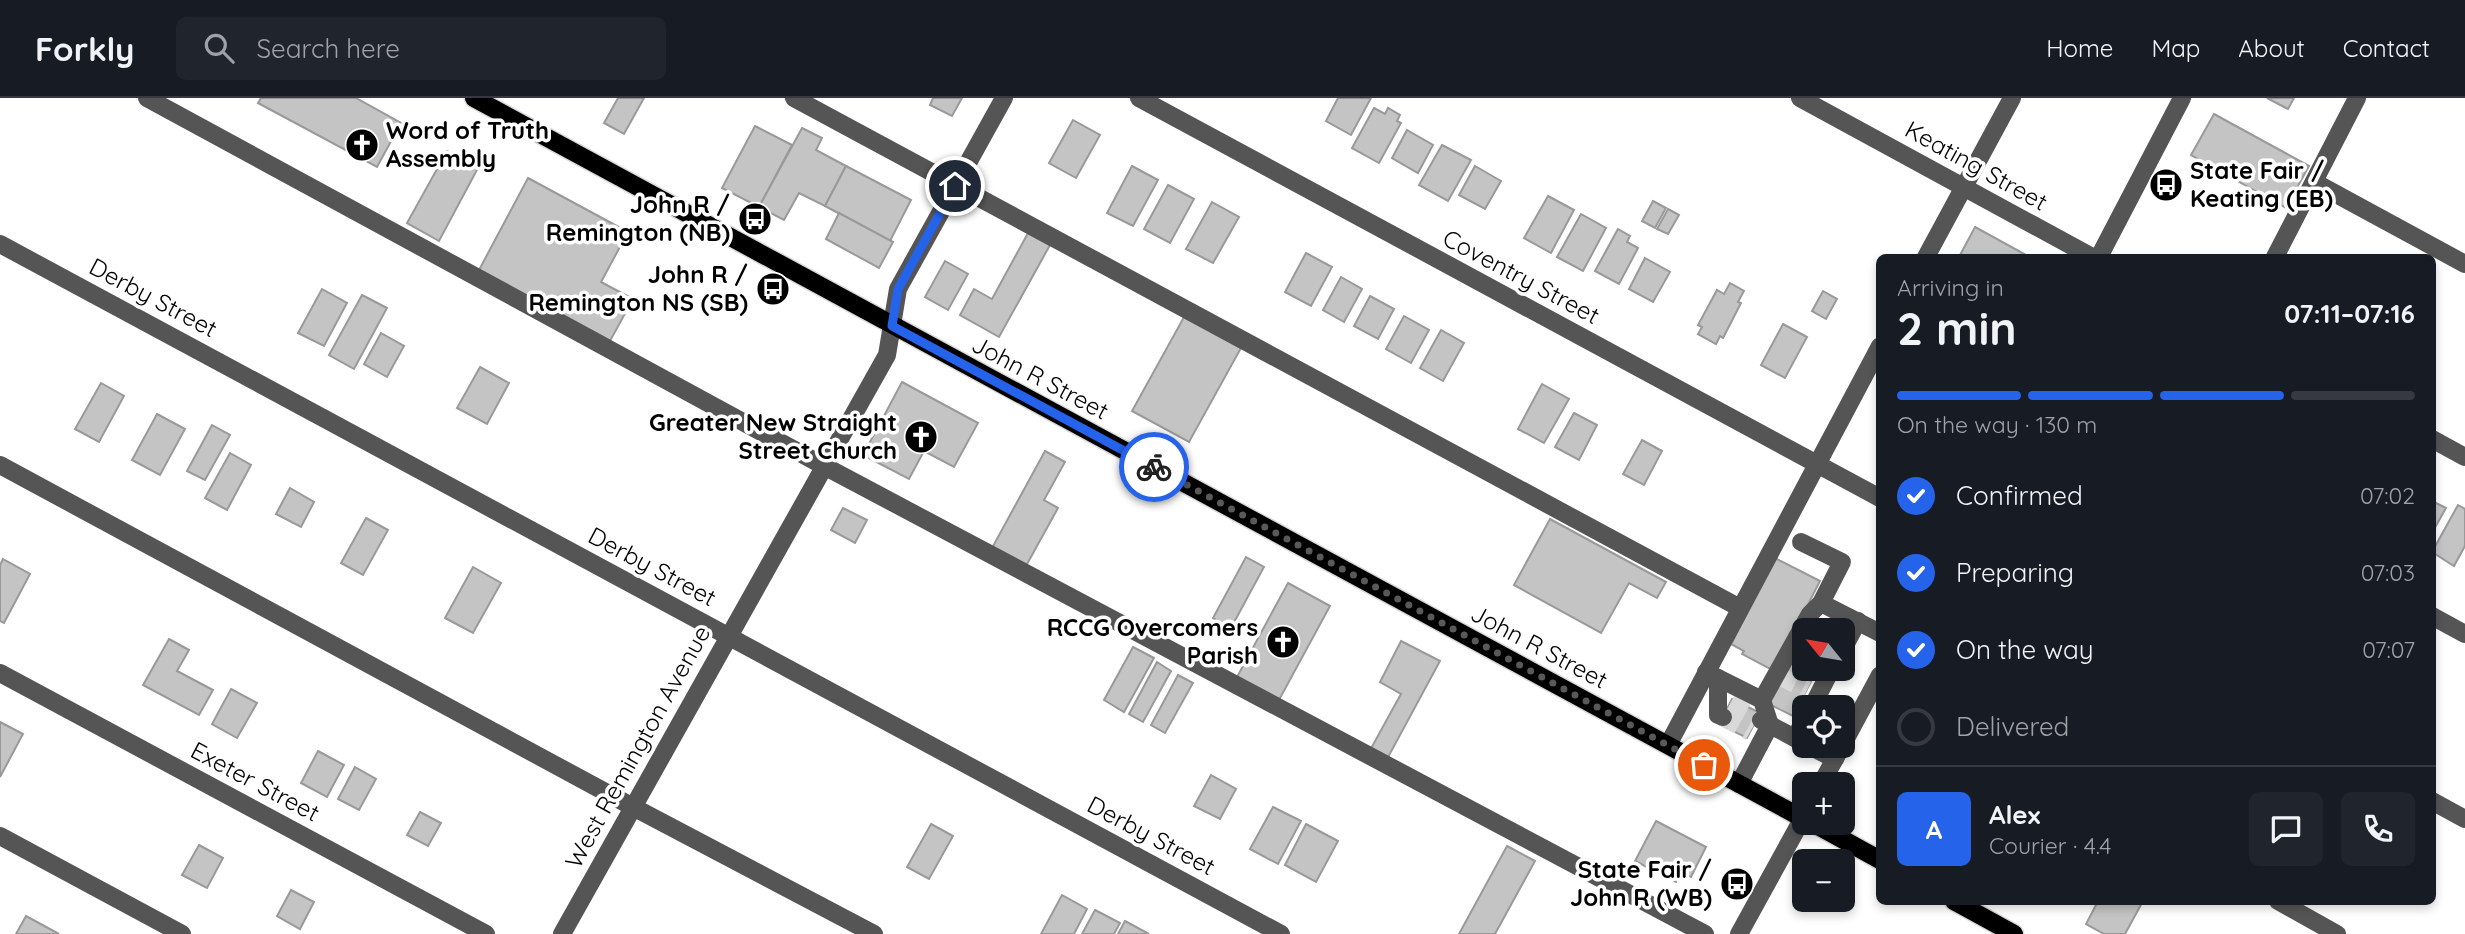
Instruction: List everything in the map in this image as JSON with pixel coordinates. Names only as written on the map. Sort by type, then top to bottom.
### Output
[{"type":"main road","name":"John R Street","points":[[474,98],[1792,812]]},
{"type":"main road","name":"John R Street","points":[[1835,835],[1876,858]]},
{"type":"main road","points":[[1961,905],[2014,934]]},
{"type":"street","points":[[147,98],[824,467],[1705,934]]},
{"type":"street","points":[[793,98],[1740,608]]},
{"type":"street","name":"West Remington Avenue","points":[[562,934],[887,355],[898,289],[1004,98]]},
{"type":"street","name":"Coventry Street","points":[[1139,98],[1876,496]]},
{"type":"street","name":"Keating Street","points":[[1800,98],[2087,254]]},
{"type":"street","points":[[1929,254],[2011,98]]},
{"type":"street","points":[[2101,254],[2182,98]]},
{"type":"street","points":[[2277,254],[2357,98]]},
{"type":"street","points":[[2314,182],[2465,264]]},
{"type":"street","name":"Derby Street","points":[[0,244],[1281,934]]},
{"type":"street","points":[[1668,745],[1712,675],[1740,608],[1876,353]]},
{"type":"street","points":[[2436,441],[2465,457]]},
{"type":"street","points":[[0,465],[874,934]]},
{"type":"street","points":[[1739,784],[1760,728],[1762,700],[1778,676],[1810,614],[1821,603],[1842,562],[1801,542]]},
{"type":"street","points":[[1821,603],[1876,631]]},
{"type":"street","points":[[2436,618],[2465,634]]},
{"type":"street","points":[[1855,627],[1858,621]]},
{"type":"street","name":"Exeter Street","points":[[0,673],[486,934]]},
{"type":"street","points":[[1712,675],[1762,700]]},
{"type":"street","points":[[1712,675],[1723,706]]},
{"type":"street","points":[[1855,721],[1876,682]]},
{"type":"street","points":[[1760,728],[1792,738]]},
{"type":"street","points":[[2436,803],[2465,819]]},
{"type":"street","points":[[1739,934],[1797,835]]},
{"type":"street","points":[[0,836],[182,934]]},
{"type":"street","points":[[2285,905],[2337,934]]},
{"type":"building","name":"Word of Truth Assembly","points":[[261,98],[356,98],[401,123],[377,167],[258,103]]},
{"type":"building","points":[[618,98],[644,98],[624,134],[604,123]]},
{"type":"building","points":[[933,98],[962,98],[952,116],[930,105]]},
{"type":"building","points":[[1338,98],[1371,98],[1351,135],[1326,121]]},
{"type":"building","points":[[2267,98],[2294,98],[2288,109]]},
{"type":"building","points":[[1374,108],[1385,114],[1388,108],[1400,115],[1397,121],[1401,123],[1379,163],[1352,148]]},
{"type":"building","points":[[2214,114],[2309,166],[2286,208],[2191,155]]},
{"type":"building","points":[[1073,120],[1100,135],[1076,178],[1049,163]]},
{"type":"building","points":[[755,126],[792,145],[759,207],[722,188]]},
{"type":"building","points":[[802,128],[822,138],[816,150],[846,166],[825,206],[799,193],[784,220],[759,207]]},
{"type":"building","points":[[1407,130],[1433,145],[1418,173],[1392,158]]},
{"type":"building","points":[[1442,145],[1471,160],[1448,201],[1419,185]]},
{"type":"building","points":[[447,151],[478,168],[439,241],[407,223]]},
{"type":"building","points":[[846,166],[911,200],[890,241],[825,206]]},
{"type":"building","points":[[1132,166],[1158,180],[1133,226],[1107,213]]},
{"type":"building","points":[[1475,166],[1501,181],[1485,209],[1459,195]]},
{"type":"building","points":[[528,178],[628,232],[601,282],[633,299],[610,341],[479,270]]},
{"type":"building","points":[[1168,185],[1194,199],[1170,243],[1144,229]]},
{"type":"building","points":[[1548,196],[1574,210],[1551,253],[1524,238]]},
{"type":"building","points":[[1653,201],[1666,208],[1655,228],[1642,221]]},
{"type":"building","points":[[1212,202],[1239,217],[1213,263],[1186,249]]},
{"type":"building","points":[[1668,209],[1679,215],[1668,234],[1657,229]]},
{"type":"building","points":[[839,213],[893,242],[879,268],[826,239]]},
{"type":"building","points":[[1581,214],[1606,228],[1583,271],[1557,257]]},
{"type":"building","points":[[1975,227],[2024,254],[1961,254]]},
{"type":"building","points":[[1618,229],[1630,236],[1627,242],[1638,248],[1619,284],[1595,271]]},
{"type":"building","points":[[1028,233],[1050,245],[999,337],[960,315],[974,289],[992,299]]},
{"type":"building","points":[[1306,253],[1332,267],[1311,306],[1285,292]]},
{"type":"building","points":[[1645,258],[1670,272],[1653,302],[1629,289]]},
{"type":"building","points":[[945,261],[968,274],[948,310],[925,297]]},
{"type":"building","points":[[1341,277],[1362,289],[1344,322],[1323,310]]},
{"type":"building","points":[[1730,283],[1744,291],[1738,302],[1741,303],[1723,338],[1720,336],[1716,344],[1698,334],[1702,327],[1698,325],[1717,290],[1724,294]]},
{"type":"building","points":[[322,289],[347,303],[324,346],[298,333]]},
{"type":"building","points":[[1823,291],[1837,299],[1826,319],[1812,311]]},
{"type":"building","points":[[362,295],[387,308],[354,369],[329,355]]},
{"type":"building","points":[[1370,296],[1394,309],[1378,339],[1354,326]]},
{"type":"building","points":[[1404,316],[1429,330],[1411,363],[1386,349]]},
{"type":"building","points":[[1184,317],[1241,348],[1189,442],[1132,411]]},
{"type":"building","points":[[1783,324],[1807,337],[1785,378],[1761,365]]},
{"type":"building","points":[[1441,330],[1464,343],[1443,381],[1420,368]]},
{"type":"building","points":[[381,333],[404,346],[387,377],[364,364]]},
{"type":"building","points":[[480,367],[509,383],[487,424],[457,408]]},
{"type":"building","name":"Greater New Straight Street Church","points":[[902,382],[978,423],[954,467],[924,451],[909,479],[863,455]]},
{"type":"building","points":[[101,383],[124,396],[99,442],[75,429]]},
{"type":"building","points":[[1542,384],[1569,399],[1544,443],[1518,429]]},
{"type":"building","points":[[1574,413],[1597,425],[1579,460],[1555,447]]},
{"type":"building","points":[[157,414],[185,429],[160,475],[132,460]]},
{"type":"building","points":[[212,425],[230,435],[205,480],[187,471]]},
{"type":"building","points":[[1642,440],[1662,451],[1644,485],[1623,474]]},
{"type":"building","points":[[1045,451],[1065,462],[1044,500],[1058,508],[1026,566],[992,548]]},
{"type":"building","points":[[230,453],[251,465],[227,510],[205,498]]},
{"type":"building","points":[[290,488],[314,502],[301,527],[276,514]]},
{"type":"building","points":[[2436,503],[2446,508],[2436,526]]},
{"type":"building","points":[[2458,505],[2465,509],[2465,546],[2454,566],[2436,555],[2436,545]]},
{"type":"building","points":[[843,508],[867,520],[855,543],[831,530]]},
{"type":"building","points":[[366,518],[388,530],[363,575],[341,563]]},
{"type":"building","points":[[1550,519],[1666,582],[1657,598],[1629,583],[1601,633],[1514,585]]},
{"type":"building","points":[[1246,557],[1264,567],[1231,628],[1213,618]]},
{"type":"building","points":[[1775,558],[1820,581],[1801,618],[1792,618],[1792,636],[1774,671],[1742,654],[1744,651],[1731,644]]},
{"type":"building","points":[[3,559],[30,574],[4,623],[0,621],[0,565]]},
{"type":"building","points":[[473,567],[501,583],[473,633],[445,618]]},
{"type":"building","name":"RCCG Overcomers Parish","points":[[1288,583],[1330,606],[1279,700],[1237,677]]},
{"type":"building","points":[[169,639],[189,650],[177,671],[213,690],[199,715],[143,685]]},
{"type":"building","points":[[1401,641],[1440,661],[1386,761],[1369,752],[1401,694],[1380,682]]},
{"type":"building","points":[[1133,647],[1154,658],[1124,712],[1104,700]]},
{"type":"building","points":[[1792,651],[1792,681],[1811,681],[1804,695],[1792,695],[1792,716],[1765,702]]},
{"type":"building","points":[[1157,662],[1171,671],[1143,722],[1129,714]]},
{"type":"building","points":[[1178,675],[1193,683],[1165,733],[1151,725]]},
{"type":"building","points":[[231,689],[257,703],[237,738],[212,724]]},
{"type":"building","points":[[1732,699],[1760,713],[1747,738],[1719,724]]},
{"type":"building","points":[[0,722],[23,734],[0,777]]},
{"type":"building","points":[[318,751],[344,765],[327,797],[301,783]]},
{"type":"building","points":[[355,767],[376,779],[359,810],[338,799]]},
{"type":"building","points":[[1211,775],[1236,789],[1220,819],[1194,806]]},
{"type":"building","points":[[1273,807],[1301,821],[1278,864],[1250,849]]},
{"type":"building","points":[[420,812],[441,823],[428,846],[407,835]]},
{"type":"building","points":[[1656,821],[1706,847],[1691,877],[1681,872],[1676,882],[1635,861]]},
{"type":"building","points":[[931,824],[953,836],[929,879],[907,867]]},
{"type":"building","points":[[1306,824],[1338,841],[1316,882],[1285,865]]},
{"type":"building","points":[[199,845],[223,858],[207,888],[182,875]]},
{"type":"building","points":[[1507,846],[1535,861],[1495,934],[1459,934]]},
{"type":"building","points":[[291,890],[314,902],[300,929],[277,916]]},
{"type":"building","points":[[1062,895],[1087,909],[1074,934],[1041,934]]},
{"type":"building","points":[[2096,905],[2141,905],[2125,934],[2104,934],[2086,924]]},
{"type":"building","points":[[1095,910],[1120,923],[1114,934],[1082,934]]},
{"type":"building","points":[[26,916],[59,934],[16,934]]},
{"type":"building","points":[[1125,921],[1149,934],[1118,934]]},
{"type":"tunnel","points":[[1779,676],[1807,690]]},
{"type":"tunnel","points":[[1730,704],[1757,718]]},
{"type":"tunnel","points":[[1723,717],[1750,732]]},
{"type":"way so far","points":[[1154,467],[1704,765]]},
{"type":"place","name":"Word of Truth Assembly","points":[[362,145]]},
{"type":"place","name":"State Fair / Keating (EB)","points":[[2166,185]]},
{"type":"place","name":"John R / Remington (NB)","points":[[755,219]]},
{"type":"place","name":"John R / Remington NS (SB)","points":[[773,289]]},
{"type":"place","name":"Greater New Straight Street Church","points":[[921,437]]},
{"type":"place","name":"RCCG Overcomers Parish","points":[[1283,642]]},
{"type":"place","name":"State Fair / John R (WB)","points":[[1737,884]]},
{"type":"route","points":[[955,186],[898,289],[892,326],[1154,467]]}]
